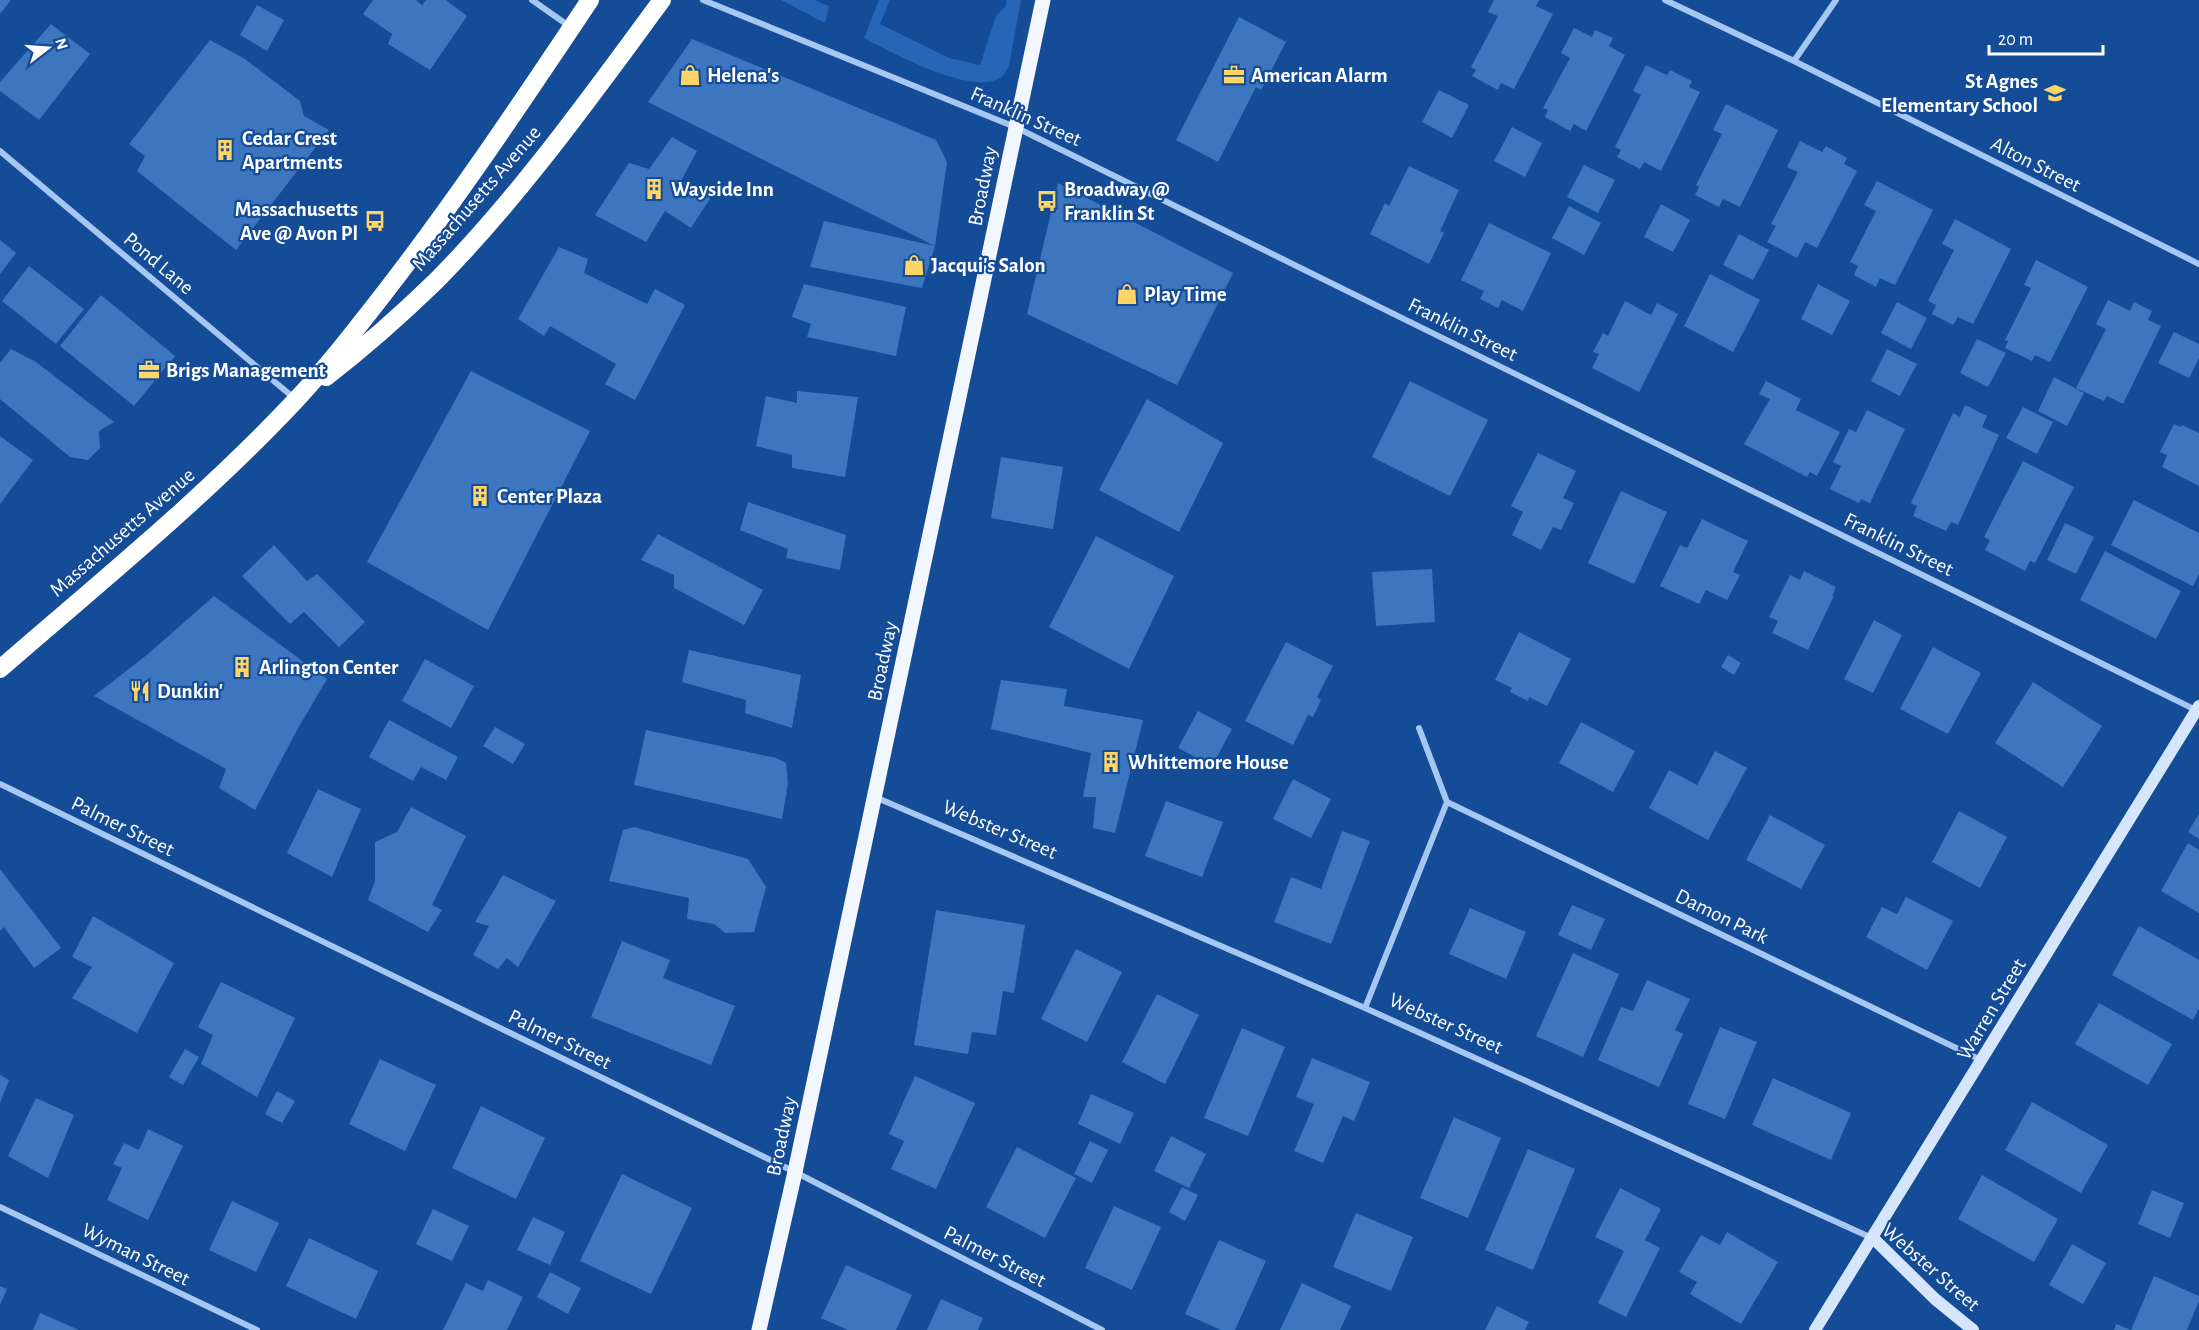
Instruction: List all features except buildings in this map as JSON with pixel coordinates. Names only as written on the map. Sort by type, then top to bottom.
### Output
[{"type":"highway","name":"Massachusetts Avenue","points":[[0,669],[190,504],[296,400],[355,331],[410,260],[590,0]]},
{"type":"highway","name":"Massachusetts Avenue","points":[[296,400],[372,341],[438,279],[519,187],[582,108],[662,0]]},
{"type":"main road","name":"Broadway","points":[[759,1330],[795,1172],[1043,0]]},
{"type":"main road","name":"Warren Street","points":[[1815,1330],[2198,709]]},
{"type":"main road","name":"Webster Street","points":[[1873,1239],[1935,1299],[1973,1330]]},
{"type":"street","points":[[532,0],[572,28]]},
{"type":"street","name":"Franklin Street","points":[[703,0],[1015,127],[2198,709]]},
{"type":"street","name":"Alton Street","points":[[1665,0],[1794,61],[2199,264]]},
{"type":"street","points":[[1794,61],[1836,0]]},
{"type":"street","name":"Pond Lane","points":[[0,151],[296,400]]},
{"type":"street","points":[[1365,1008],[1447,802],[1419,728]]},
{"type":"street","name":"Palmer Street","points":[[0,784],[795,1172],[1102,1330]]},
{"type":"street","name":"Webster Street","points":[[874,797],[1365,1008],[1873,1239]]},
{"type":"street","name":"Damon Park","points":[[1447,802],[1982,1061]]},
{"type":"street","name":"Wyman Street","points":[[0,1207],[257,1330]]},
{"type":"shaded area","points":[[781,0],[814,0],[829,6],[825,23]]},
{"type":"shaded area","points":[[879,0],[890,0],[880,24],[949,58],[980,65],[996,16],[1006,6],[1006,0],[1021,0],[1008,69],[1001,77],[993,81],[964,80],[927,68],[864,38]]},
{"type":"place","name":"Helena's","points":[[690,75]]},
{"type":"place","name":"American Alarm","points":[[1234,75]]},
{"type":"place","name":"St Agnes Elementary School","points":[[2055,93]]},
{"type":"place","name":"Cedar Crest Apartments","points":[[225,150]]},
{"type":"place","name":"Wayside Inn","points":[[654,189]]},
{"type":"place","name":"Broadway @ Franklin St","points":[[1047,201]]},
{"type":"place","name":"Massachusetts Ave @ Avon Pl","points":[[375,221]]},
{"type":"place","name":"Jacqui's Salon","points":[[914,265]]},
{"type":"place","name":"Play Time","points":[[1127,294]]},
{"type":"place","name":"Brigs Management","points":[[149,370]]},
{"type":"place","name":"Center Plaza","points":[[480,496]]},
{"type":"place","name":"Arlington Center","points":[[242,667]]},
{"type":"place","name":"Dunkin'","points":[[140,691]]},
{"type":"place","name":"Whittemore House","points":[[1111,762]]}]
